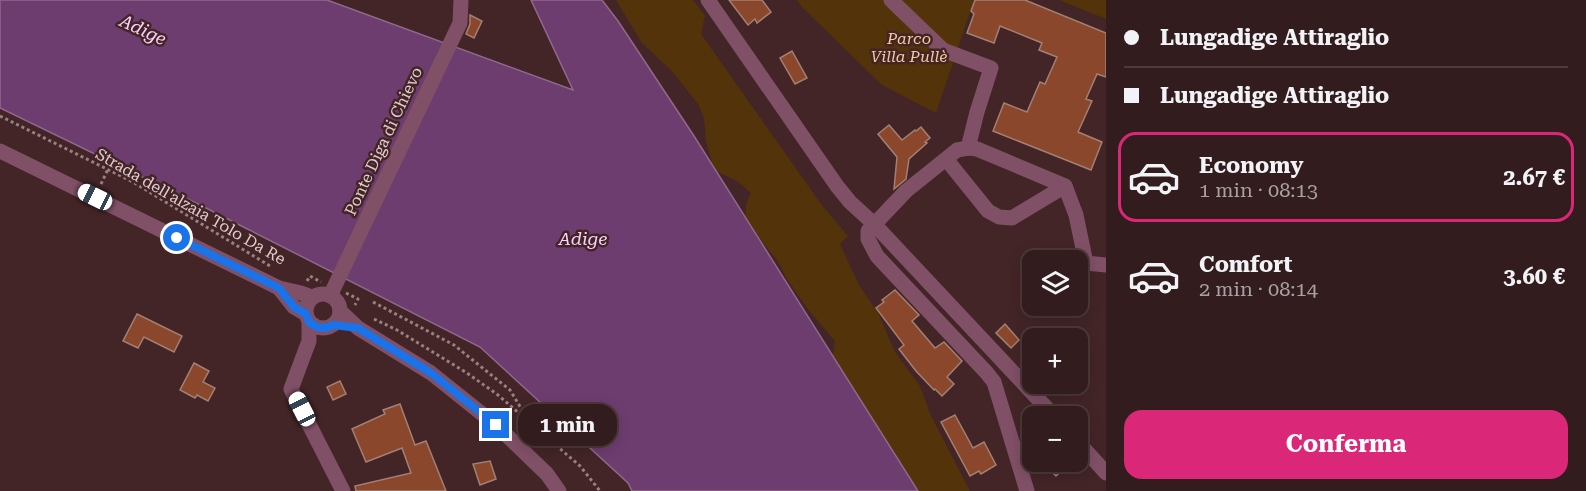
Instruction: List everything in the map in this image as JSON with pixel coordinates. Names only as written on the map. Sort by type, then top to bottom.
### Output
[{"type":"street","name":"Ponte Diga di Chievo","points":[[333,289],[460,23],[461,0]]},
{"type":"street","points":[[708,0],[837,186],[1045,406]]},
{"type":"street","points":[[891,0],[943,51],[991,68],[968,148]]},
{"type":"street","points":[[1027,491],[994,382],[877,255],[868,239],[868,231],[906,191],[957,150],[977,149],[1065,186],[1076,215],[1086,263],[1106,265]]},
{"type":"street","points":[[0,151],[279,288],[312,297]]},
{"type":"street","points":[[946,159],[988,211],[999,217],[1012,218],[1065,186]]},
{"type":"street","points":[[279,288],[294,307],[317,327],[358,328]]},
{"type":"street","points":[[309,341],[339,317],[340,311],[333,289],[312,297],[307,303],[309,341],[291,388],[343,491]]},
{"type":"street","points":[[340,311],[358,328],[431,373],[496,425],[547,474],[559,491]]},
{"type":"street","points":[[1088,453],[1106,473]]},
{"type":"path","name":"Strada dell'alzaia Tolo Da Re","points":[[0,116],[133,182],[274,268]]},
{"type":"path","points":[[373,302],[454,345],[510,390],[530,423]]},
{"type":"green space","points":[[616,0],[693,0],[705,16],[701,34],[821,204],[848,236],[840,244],[859,285],[878,313],[895,352],[920,386],[931,416],[970,491],[877,491],[831,370],[835,341],[807,308],[777,260],[745,221],[746,204],[751,193],[737,181],[714,170],[706,141],[704,118],[698,104],[672,71],[642,43]]},
{"type":"green space","name":"Parco Villa Pullè","points":[[797,0],[974,0],[936,113],[882,85]]},
{"type":"green space","points":[[1059,0],[1106,0],[1106,19]]},
{"type":"water","name":"Adige","points":[[0,0],[327,0],[573,90],[531,0],[602,0],[694,136],[918,491],[632,491],[628,483],[480,347],[204,207],[0,108]]},
{"type":"building","points":[[729,0],[762,0],[771,12],[757,23],[755,19],[748,25]]},
{"type":"building","points":[[975,0],[1025,0],[1106,33],[1106,77],[1097,74],[1086,99],[1092,101],[1078,132],[1102,142],[1091,170],[993,131],[1004,103],[1027,112],[1040,82],[1045,84],[1057,57],[1039,50],[1042,43],[1000,26],[994,43],[967,33],[974,14],[971,11]]},
{"type":"building","points":[[470,15],[482,21],[474,38],[466,34],[470,24]]},
{"type":"building","points":[[792,51],[807,78],[795,84],[780,58]]},
{"type":"building","points":[[889,125],[902,140],[921,127],[930,138],[909,159],[906,179],[894,189],[897,157],[878,134]]},
{"type":"building","points":[[895,290],[919,315],[912,321],[935,348],[944,342],[962,361],[947,377],[954,384],[942,396],[916,371],[899,349],[904,345],[876,308]]},
{"type":"building","points":[[137,314],[182,336],[174,352],[144,337],[138,348],[123,341]]},
{"type":"building","points":[[1005,324],[1019,340],[1011,348],[996,333]]},
{"type":"building","points":[[194,363],[209,371],[203,382],[215,388],[208,401],[197,395],[195,398],[180,390]]},
{"type":"building","points":[[340,381],[346,394],[333,400],[327,387]]},
{"type":"building","points":[[400,404],[415,445],[426,441],[446,491],[356,491],[355,486],[411,473],[402,448],[366,462],[352,429],[385,414],[383,410]]},
{"type":"building","points":[[955,415],[973,448],[984,442],[996,465],[981,474],[979,471],[970,476],[941,422]]},
{"type":"building","points":[[490,461],[496,479],[480,485],[473,464]]},
{"type":"route","points":[[177,238],[279,288],[294,307],[306,314],[312,325],[321,328],[333,325],[358,328],[431,373],[496,425]]}]
